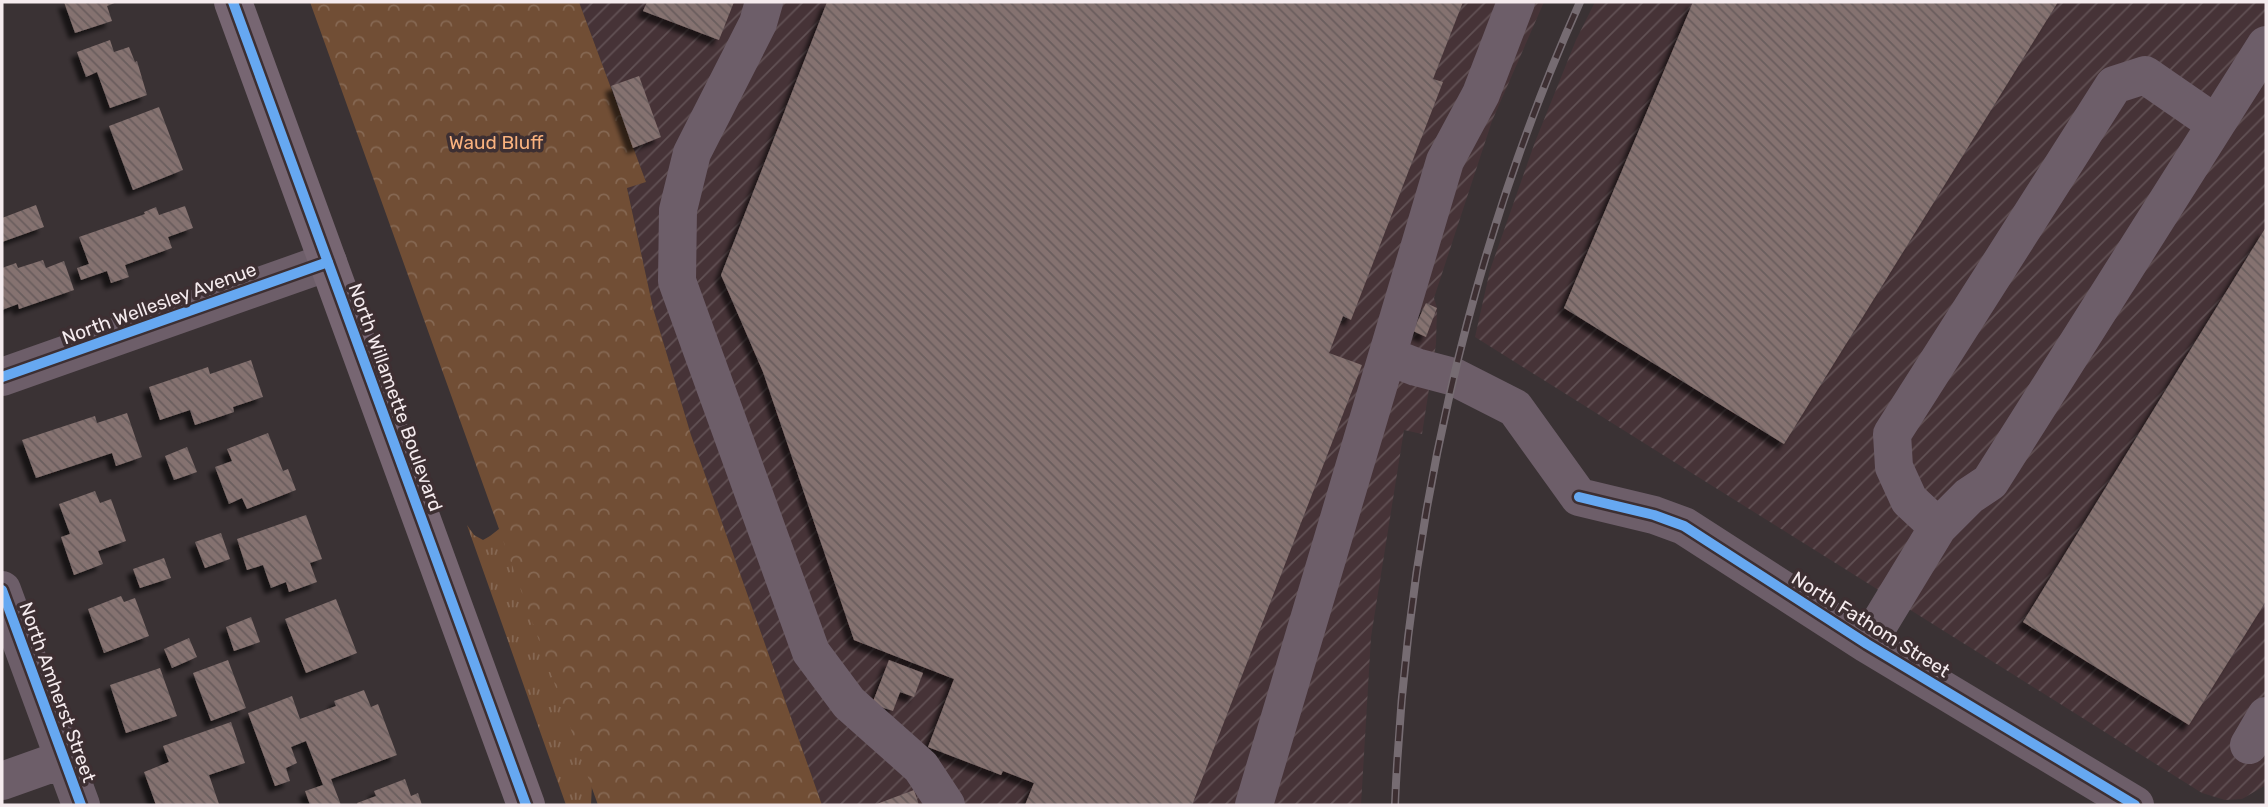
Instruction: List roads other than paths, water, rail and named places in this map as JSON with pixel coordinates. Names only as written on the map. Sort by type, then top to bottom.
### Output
[{"type":"main road","name":"North Willamette Boulevard","points":[[233,2],[526,805]]},
{"type":"street","points":[[764,2],[758,23],[692,153],[678,210],[677,281],[811,652],[849,703],[921,767],[946,805]]},
{"type":"street","points":[[1254,805],[1445,161],[1481,94],[1516,2]]},
{"type":"street","points":[[1867,644],[1938,527],[1969,496],[1990,482],[2266,45]]},
{"type":"street","points":[[1938,527],[1909,500],[1894,467],[1892,434],[2114,85],[2145,75],[2216,124]]},
{"type":"street","name":"North Wellesley Avenue","points":[[2,377],[328,262]]},
{"type":"street","name":"North Fathom Street","points":[[1388,356],[1454,377],[1515,408],[1578,497],[1654,515],[1684,526],[1867,644],[2135,805]]},
{"type":"street","name":"North Amherst Street","points":[[2,590],[81,805]]},
{"type":"street","points":[[2,781],[64,759]]},
{"type":"railway","points":[[1395,805],[1413,600],[1429,497],[1450,395],[1475,294],[1505,194],[1540,97],[1580,2]]},
{"type":"park label","name":"Waud Bluff","points":[[496,142]]}]
